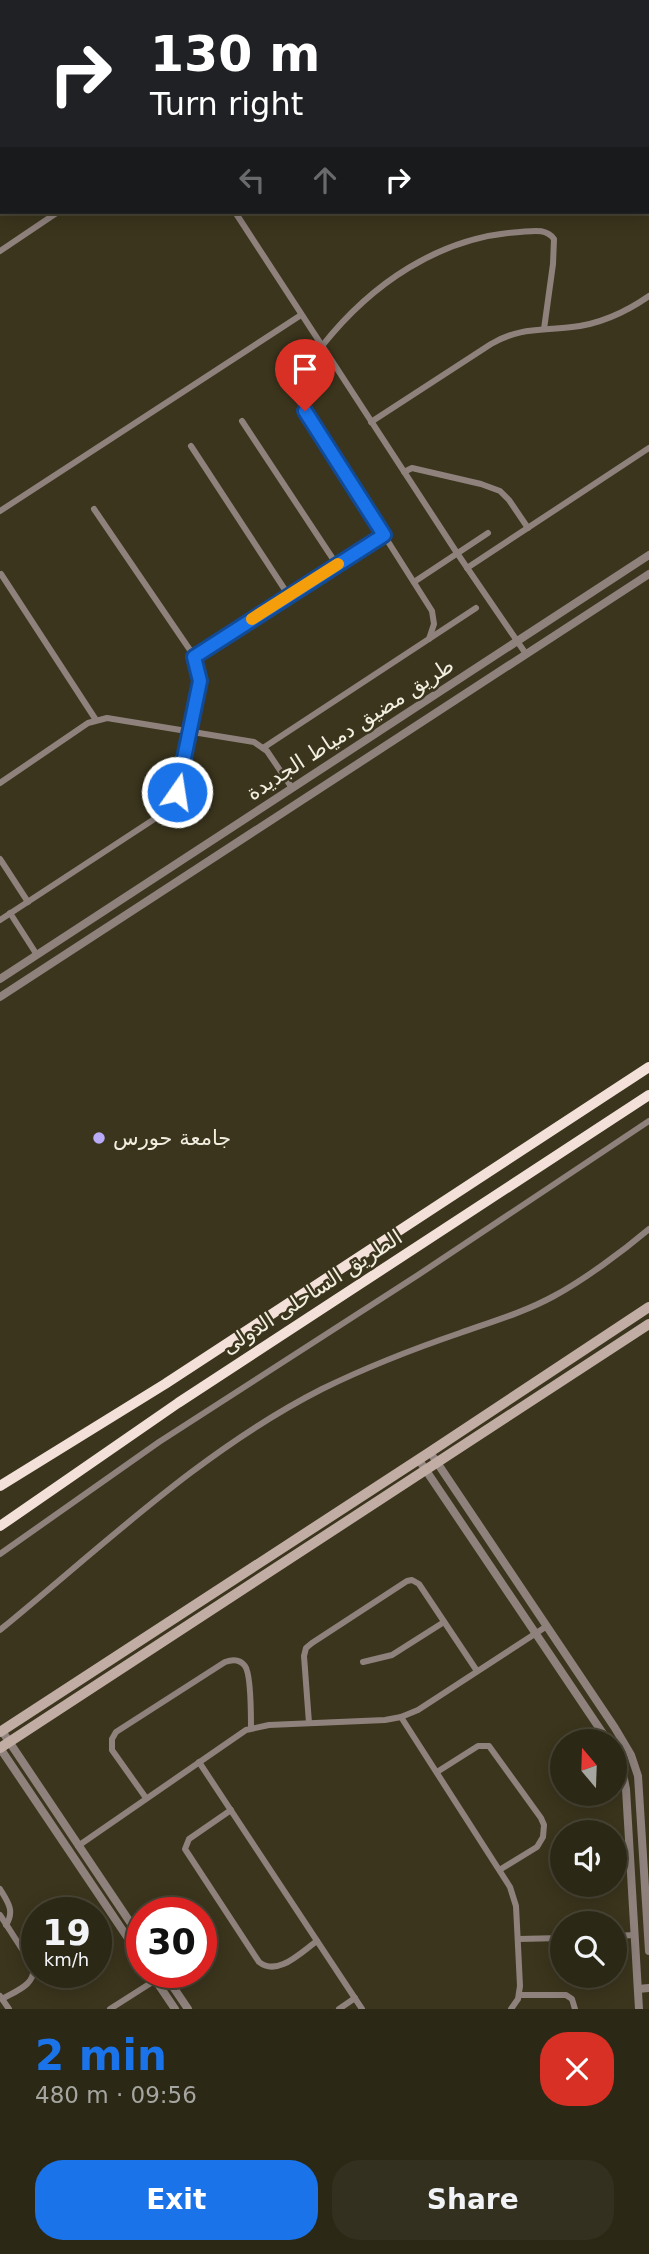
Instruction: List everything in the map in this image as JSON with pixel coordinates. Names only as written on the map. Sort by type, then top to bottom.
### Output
[{"type":"highway","name":"الطريق الساحلى الدولى","points":[[0,1486],[164,1384],[649,1067]]},
{"type":"highway","name":"الطريق الساحلى الدولى","points":[[0,1527],[178,1403],[649,1095]]},
{"type":"main road","points":[[1,1732],[649,1307]]},
{"type":"main road","points":[[3,1746],[649,1324]]},
{"type":"street","points":[[0,251],[55,214]]},
{"type":"street","points":[[235,214],[526,654]]},
{"type":"street","points":[[322,346],[341,321],[357,306],[389,279],[407,268],[464,242],[516,232],[543,231],[548,232],[554,239],[544,329]]},
{"type":"street","points":[[371,422],[499,339],[526,330],[574,327],[603,320],[629,309],[649,296]]},
{"type":"street","points":[[0,511],[301,315]]},
{"type":"street","points":[[292,390],[433,615],[433,629],[429,639]]},
{"type":"street","points":[[242,421],[337,565]]},
{"type":"street","points":[[191,446],[289,596]]},
{"type":"street","points":[[467,568],[649,448]]},
{"type":"street","points":[[404,472],[412,468],[494,488],[509,499],[528,528]]},
{"type":"street","points":[[0,920],[162,814],[177,792],[200,681],[194,657],[94,509]]},
{"type":"street","points":[[414,582],[488,533]]},
{"type":"street","points":[[194,657],[384,535]]},
{"type":"street","name":"طريق مضيق دمياط الجديدة","points":[[0,979],[649,555]]},
{"type":"street","points":[[1,574],[96,719]]},
{"type":"street","name":"طريق مضيق دمياط الجديدة","points":[[0,998],[649,574]]},
{"type":"street","points":[[263,748],[476,608]]},
{"type":"street","points":[[1,781],[96,719],[113,718],[250,741],[263,748],[292,788]]},
{"type":"street","points":[[236,824],[245,836]]},
{"type":"street","points":[[0,859],[28,902]]},
{"type":"street","points":[[10,914],[37,955]]},
{"type":"street","points":[[0,1554],[159,1442],[418,1275],[649,1121]]},
{"type":"street","points":[[0,1630],[184,1476],[278,1413],[323,1388],[375,1365],[510,1316],[554,1296],[629,1246],[649,1229]]},
{"type":"street","points":[[430,1452],[631,1755],[639,1787],[649,1951]]},
{"type":"street","points":[[419,1460],[600,1729]]},
{"type":"street","points":[[309,1723],[304,1656],[306,1648],[410,1580],[419,1584],[477,1671]]},
{"type":"street","points":[[363,1662],[391,1655],[444,1622]]},
{"type":"street","points":[[78,1846],[251,1728],[401,1717],[418,1710],[547,1626]]},
{"type":"street","points":[[146,1798],[112,1750],[112,1739],[116,1732],[225,1662],[233,1660],[241,1661],[247,1671],[251,1728]]},
{"type":"street","points":[[401,1717],[508,1881],[514,1900],[518,1939],[519,1995],[511,2009]]},
{"type":"street","points":[[1,1732],[3,1746],[126,1934]]},
{"type":"street","points":[[3,1746],[78,1846],[126,1916]]},
{"type":"street","points":[[437,1772],[478,1746],[489,1746],[541,1818],[544,1833],[537,1847],[501,1869]]},
{"type":"street","points":[[198,1762],[362,2009]]},
{"type":"street","points":[[627,1806],[639,2009]]},
{"type":"street","points":[[231,1810],[189,1839],[185,1849],[259,1962],[269,1968],[279,1967],[317,1941]]},
{"type":"street","points":[[629,1839],[642,1839]]},
{"type":"street","points":[[0,1889],[11,1909],[6,1925]]},
{"type":"street","points":[[0,1915],[33,1966],[34,1972],[29,1983],[1,1998],[9,2009]]},
{"type":"street","points":[[627,1936],[635,1936]]},
{"type":"street","points":[[518,1939],[550,1938]]},
{"type":"street","points":[[110,2009],[137,1988]]},
{"type":"street","points":[[161,1988],[175,2009]]},
{"type":"street","points":[[174,1988],[188,2009]]},
{"type":"street","points":[[638,1989],[649,1988]]},
{"type":"street","points":[[519,1995],[566,1995],[572,1999],[575,2009]]},
{"type":"street","points":[[339,2009],[355,1998]]},
{"type":"slow traffic","points":[[252,619],[338,564]]},
{"type":"place","name":"جامعة حورس","points":[[99,1138]]},
{"type":"route","points":[[177,792],[200,681],[194,657],[384,535],[305,411]]}]
